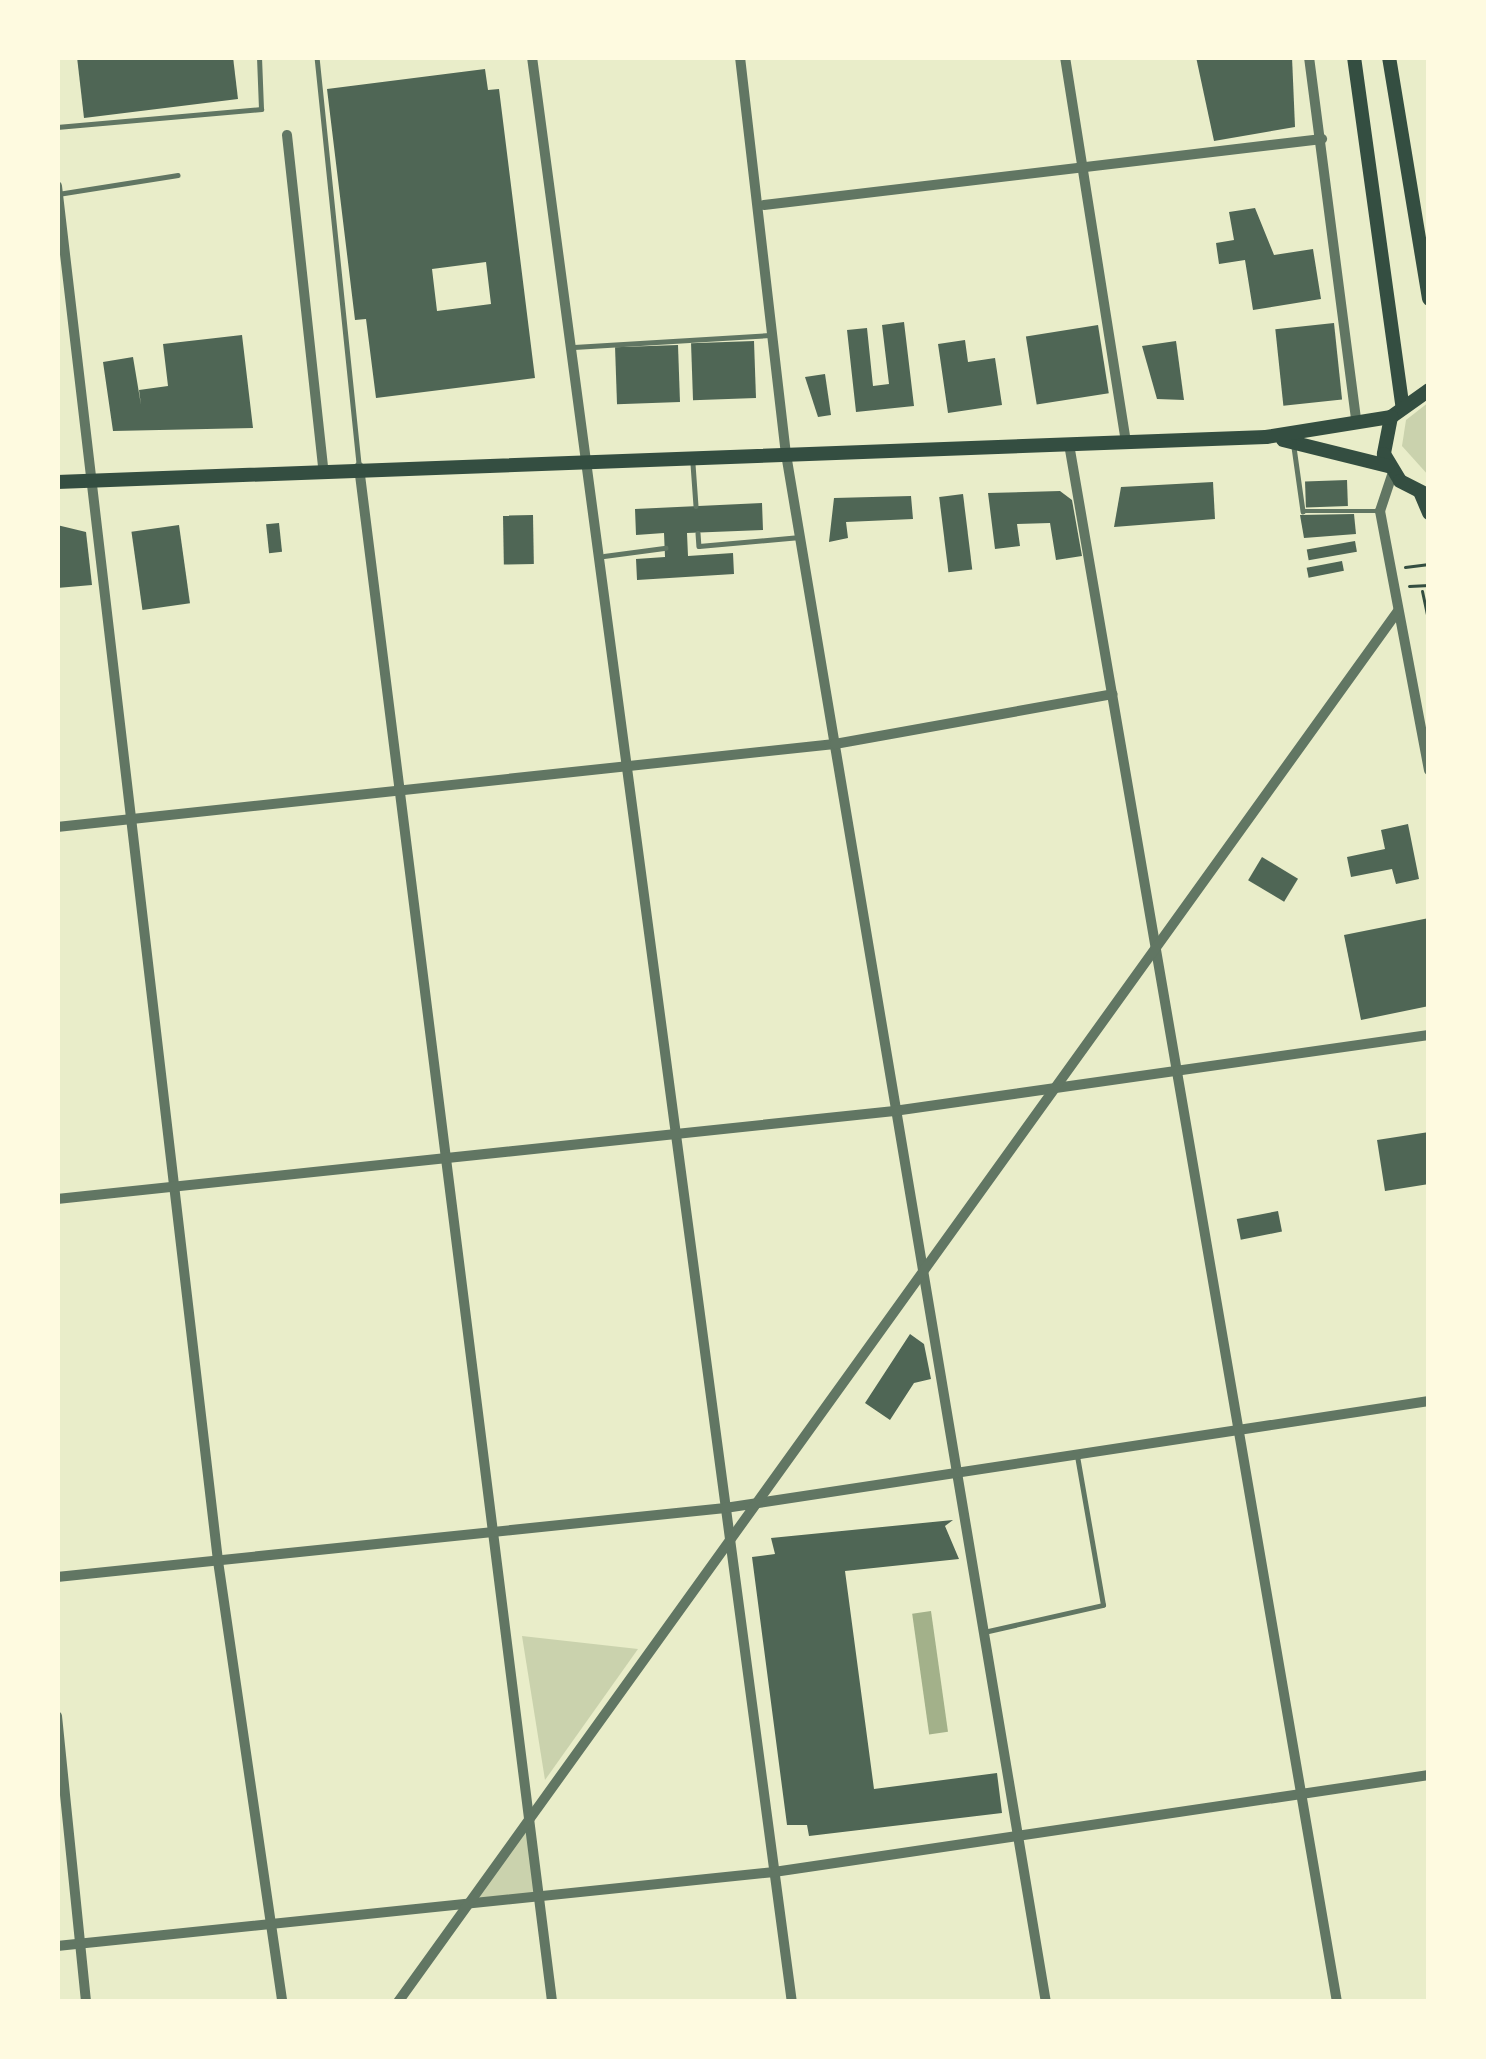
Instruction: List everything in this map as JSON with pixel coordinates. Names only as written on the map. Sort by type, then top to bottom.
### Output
[{"type":"main road","points":[[1354,57],[1396,411],[1391,469]]},
{"type":"main road","points":[[1389,57],[1429,299]]},
{"type":"main road","points":[[57,482],[323,468],[1266,437],[1396,411],[1429,390]]},
{"type":"main road","points":[[1266,437],[1391,469],[1425,495],[1429,513]]},
{"type":"street","points":[[532,57],[633,765],[674,1135],[792,2002]]},
{"type":"street","points":[[740,57],[764,206],[787,454],[800,537],[917,1280],[984,1632],[1046,2002]]},
{"type":"street","points":[[1065,57],[1126,442]]},
{"type":"street","points":[[1309,57],[1356,421]]},
{"type":"street","points":[[287,135],[323,468]]},
{"type":"street","points":[[764,206],[1083,174],[1322,139]]},
{"type":"street","points":[[58,190],[98,479],[218,1561],[282,2002]]},
{"type":"street","points":[[1069,444],[1337,2002]]},
{"type":"street","points":[[359,467],[552,2002]]},
{"type":"street","points":[[1391,469],[1380,511],[1429,770]]},
{"type":"street","points":[[398,2002],[1398,611]]},
{"type":"street","points":[[57,827],[835,744],[1113,694]]},
{"type":"street","points":[[57,1199],[894,1111],[1176,1066],[1429,1035]]},
{"type":"street","points":[[57,1577],[757,1504],[1429,1402]]},
{"type":"street","points":[[57,1716],[86,2002]]},
{"type":"street","points":[[57,1946],[774,1872],[1018,1841],[1429,1775]]},
{"type":"lane","points":[[57,127],[261,109],[260,57]]},
{"type":"lane","points":[[317,57],[359,467]]},
{"type":"lane","points":[[58,190],[178,175]]},
{"type":"lane","points":[[574,346],[776,334]]},
{"type":"lane","points":[[1293,442],[1303,512],[1380,511]]},
{"type":"lane","points":[[692,458],[697,506]]},
{"type":"lane","points":[[698,533],[699,546]]},
{"type":"lane","points":[[688,546],[800,537]]},
{"type":"lane","points":[[604,556],[665,548]]},
{"type":"lane","points":[[984,1632],[1103,1605],[1077,1456]]},
{"type":"path","points":[[1429,565],[1404,569],[1421,589],[1429,623]]},
{"type":"path","points":[[1421,589],[1429,585]]},
{"type":"shaded area","points":[[1429,402],[1429,476],[1402,446],[1406,420]]},
{"type":"shaded area","points":[[931,1611],[948,1732],[929,1734],[912,1614]]},
{"type":"shaded area","points":[[522,1636],[638,1649],[545,1780]]},
{"type":"shaded area","points":[[530,1819],[538,1896],[469,1903]]},
{"type":"building","points":[[77,57],[233,57],[238,99],[84,118]]},
{"type":"building","points":[[1196,57],[1292,57],[1295,127],[1214,141]]},
{"type":"building","points":[[485,69],[488,90],[499,89],[535,378],[376,398],[366,319],[355,320],[327,89]],"holes":[[[486,262],[491,304],[437,311],[432,269]]]},
{"type":"building","points":[[1255,208],[1274,255],[1313,249],[1321,299],[1253,310],[1245,260],[1219,264],[1216,243],[1234,240],[1229,212]]},
{"type":"building","points":[[904,322],[914,406],[856,412],[847,330],[867,328],[873,386],[889,384],[882,325]]},
{"type":"building","points":[[1334,323],[1342,400],[1283,406],[1275,329]]},
{"type":"building","points":[[1098,325],[1109,393],[1037,405],[1026,336]]},
{"type":"building","points":[[242,335],[253,428],[113,431],[103,362],[133,357],[141,405],[139,390],[168,386],[163,344]]},
{"type":"building","points":[[965,340],[968,362],[995,358],[1002,405],[948,413],[938,344]]},
{"type":"building","points":[[754,341],[756,398],[693,400],[691,343]]},
{"type":"building","points":[[1176,341],[1184,400],[1157,399],[1142,346]]},
{"type":"building","points":[[678,345],[680,402],[617,404],[615,347]]},
{"type":"building","points":[[825,374],[831,415],[818,417],[805,377]]},
{"type":"building","points":[[1347,480],[1348,506],[1306,507],[1305,481]]},
{"type":"building","points":[[1213,482],[1215,519],[1114,527],[1121,487]]},
{"type":"building","points":[[1060,491],[1072,500],[1082,556],[1056,560],[1050,523],[1017,524],[1020,546],[995,549],[988,493]]},
{"type":"building","points":[[963,494],[972,569],[948,572],[939,497]]},
{"type":"building","points":[[911,496],[913,519],[846,522],[848,538],[829,542],[834,498]]},
{"type":"building","points":[[762,503],[763,530],[687,533],[688,556],[733,553],[734,574],[637,580],[636,559],[665,557],[664,533],[636,535],[635,509]]},
{"type":"building","points":[[1354,514],[1356,534],[1304,538],[1300,515]]},
{"type":"building","points":[[533,515],[534,564],[504,565],[503,516]]},
{"type":"building","points":[[279,523],[282,552],[269,553],[266,524]]},
{"type":"building","points":[[57,525],[86,532],[92,585],[57,588]]},
{"type":"building","points":[[179,525],[190,603],[142,610],[131,532]]},
{"type":"building","points":[[1355,541],[1357,552],[1309,560],[1307,550]]},
{"type":"building","points":[[1342,561],[1344,571],[1309,578],[1307,568]]},
{"type":"building","points":[[1408,824],[1419,879],[1396,884],[1392,869],[1351,877],[1347,857],[1385,849],[1381,830]]},
{"type":"building","points":[[1262,857],[1298,879],[1284,902],[1248,880]]},
{"type":"building","points":[[1429,918],[1429,1006],[1361,1020],[1344,935]]},
{"type":"building","points":[[1429,1132],[1429,1184],[1385,1191],[1377,1140]]},
{"type":"building","points":[[1278,1211],[1282,1232],[1241,1240],[1237,1219]]},
{"type":"building","points":[[910,1334],[924,1344],[931,1379],[914,1383],[890,1420],[865,1403]]},
{"type":"building","points":[[953,1520],[945,1526],[959,1559],[845,1571],[874,1789],[997,1773],[1002,1813],[809,1836],[807,1825],[787,1825],[752,1557],[775,1554],[771,1538]]}]
